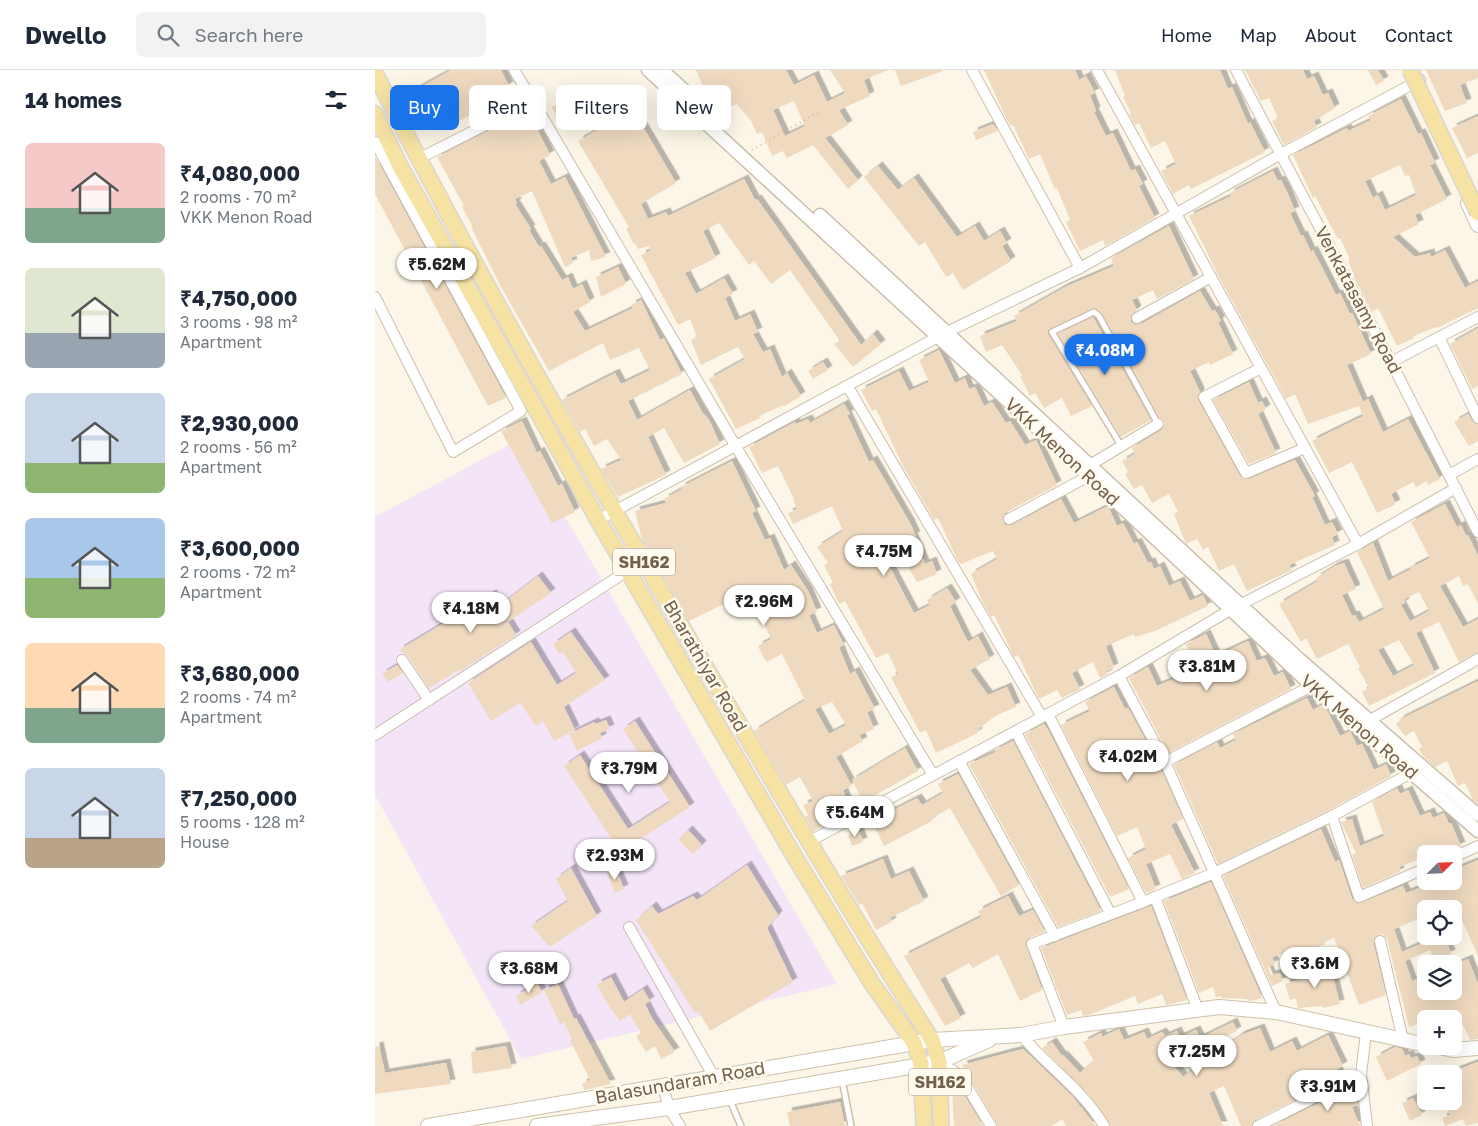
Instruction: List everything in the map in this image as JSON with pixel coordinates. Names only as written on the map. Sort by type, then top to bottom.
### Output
[{"type":"main road","points":[[1403,70],[1414,76],[1478,200]]},
{"type":"main road","name":"Bharathiyar Road","points":[[375,73],[419,159],[614,512],[808,842],[932,1040]]},
{"type":"main road","points":[[1414,76],[1478,212]]},
{"type":"main road","points":[[1414,76],[1478,224]]},
{"type":"main road","name":"Bharathiyar Road","points":[[375,114],[401,168],[627,571],[797,862],[871,982],[914,1043],[921,1064]]},
{"type":"main road","name":"Balasundaram Road","points":[[429,1126],[932,1040],[1021,1035],[1064,1027],[1219,1007],[1275,1012],[1417,1043]]},
{"type":"main road","name":"Balasundaram Road","points":[[537,1126],[669,1108],[939,1062],[996,1037]]},
{"type":"main road","name":"SH162","points":[[932,1040],[939,1062],[941,1126]]},
{"type":"main road","points":[[1462,1049],[1478,1048]]},
{"type":"main road","name":"SH162","points":[[921,1064],[924,1126]]},
{"type":"street","points":[[514,70],[523,85]]},
{"type":"street","name":"VKK Menon Road","points":[[649,70],[942,334],[1411,773],[1478,831]]},
{"type":"street","name":"VKK Menon Road","points":[[662,70],[942,334]]},
{"type":"street","points":[[971,70],[1080,268]]},
{"type":"street","points":[[1097,70],[1358,544]]},
{"type":"street","name":"Venkatasamy Road","points":[[1236,70],[1391,362],[1478,532]]},
{"type":"street","points":[[598,520],[942,334],[1080,268],[1414,76]]},
{"type":"street","points":[[546,123],[735,445],[933,775]]},
{"type":"street","points":[[419,159],[476,130]]},
{"type":"street","points":[[375,142],[521,411],[453,452],[375,297]]},
{"type":"street","points":[[1137,318],[1211,277]]},
{"type":"street","points":[[1391,362],[1478,317]]},
{"type":"street","points":[[1439,337],[1478,418]]},
{"type":"street","points":[[1261,368],[1204,397],[1246,472],[1305,448]]},
{"type":"street","points":[[848,386],[1045,716],[1143,902]]},
{"type":"street","points":[[1009,519],[1090,471],[1122,447],[1158,424]]},
{"type":"street","points":[[1449,474],[1478,459]]},
{"type":"street","points":[[808,842],[1119,676],[1235,607],[1358,544],[1456,488]]},
{"type":"street","points":[[375,735],[627,571]]},
{"type":"street","points":[[1370,720],[1478,659]]},
{"type":"street","points":[[402,660],[429,700]]},
{"type":"street","points":[[1119,676],[1165,762],[1275,1012]]},
{"type":"street","points":[[1165,762],[1317,683]]},
{"type":"street","name":"VKK Menon Road","points":[[1317,683],[1370,720],[1478,815]]},
{"type":"street","points":[[1016,732],[1110,913]]},
{"type":"street","points":[[959,761],[1055,936]]},
{"type":"street","points":[[1064,1027],[1032,944],[1214,873],[1332,816],[1411,773]]},
{"type":"street","points":[[1332,816],[1359,897],[1417,872]]},
{"type":"street","points":[[1463,853],[1478,846]]},
{"type":"street","points":[[1155,897],[1198,1010]]},
{"type":"street","points":[[629,927],[714,1077]]},
{"type":"street","points":[[1379,941],[1403,1040]]},
{"type":"street","points":[[1366,1033],[1361,1074],[1367,1126]]},
{"type":"street","points":[[1021,1035],[1042,1059],[1083,1098],[1104,1126]]},
{"type":"street","points":[[939,1062],[960,1075],[991,1126]]},
{"type":"street","points":[[1258,1126],[1361,1074]]},
{"type":"street","points":[[663,1086],[669,1108],[679,1126]]},
{"type":"lane","points":[[1122,447],[1052,332],[1094,312],[1099,316],[1158,424]]},
{"type":"lane","points":[[842,1078],[851,1126]]},
{"type":"lane","points":[[729,1098],[741,1126]]},
{"type":"path","points":[[750,151],[819,112]]},
{"type":"shaded area","points":[[520,439],[837,984],[521,1059],[375,795],[375,517]]},
{"type":"building","points":[[451,70],[501,70],[508,85],[469,85],[469,116],[459,121],[459,85],[424,85]]},
{"type":"building","points":[[696,70],[786,70],[794,85],[814,75],[827,102],[845,93],[830,70],[888,70],[864,80],[870,96],[839,110],[848,125],[825,138],[858,180],[848,189],[813,145],[787,158],[783,151],[772,156],[762,132],[757,134],[751,121],[737,104],[731,106],[731,85],[702,85]],"holes":[[[794,101],[805,126],[785,136],[773,110]]]},
{"type":"building","points":[[895,70],[942,70],[943,71],[901,86]]},
{"type":"building","points":[[984,70],[1075,70],[1079,80],[1086,76],[1095,93],[1090,95],[1096,111],[1094,112],[1106,136],[1113,133],[1131,171],[1135,169],[1143,184],[1139,186],[1155,218],[1105,246],[1103,240],[1080,251],[1066,222],[1070,220],[1057,188],[1055,189],[1040,154],[1029,159],[1013,125],[1011,126],[1006,118]]},
{"type":"building","points":[[1115,70],[1220,70],[1228,89],[1232,87],[1248,124],[1250,122],[1265,152],[1191,189],[1189,185],[1173,194],[1161,171],[1176,164],[1165,141],[1151,148],[1139,123],[1135,125],[1129,114],[1131,113],[1123,97],[1125,96]]},
{"type":"building","points":[[1245,70],[1303,70],[1307,79],[1314,76],[1323,95],[1328,93],[1335,108],[1314,121],[1317,127],[1284,145],[1272,121],[1278,118],[1269,98],[1261,101]]},
{"type":"building","points":[[1368,70],[1378,70],[1384,81],[1376,85]]},
{"type":"building","points":[[1426,70],[1478,70],[1478,78],[1460,85],[1467,103],[1445,111]]},
{"type":"building","points":[[1401,99],[1418,134],[1421,133],[1435,163],[1430,165],[1447,199],[1415,215],[1419,224],[1393,237],[1415,257],[1430,253],[1431,257],[1445,250],[1465,288],[1478,281],[1478,308],[1437,328],[1413,336],[1414,338],[1397,346],[1378,308],[1372,312],[1355,279],[1348,260],[1350,259],[1340,238],[1338,239],[1315,196],[1313,198],[1293,155],[1347,128],[1348,131],[1371,120],[1368,116]],"holes":[[[1400,165],[1405,176],[1409,175],[1416,195],[1385,210],[1378,195],[1373,198],[1365,181]]]},
{"type":"building","points":[[556,105],[556,115],[552,107]]},
{"type":"building","points":[[1478,116],[1478,153],[1467,158],[1452,128]]},
{"type":"building","points":[[993,124],[998,131],[976,140],[973,132]]},
{"type":"building","points":[[490,130],[538,130],[550,155],[539,161],[551,184],[565,177],[606,257],[591,261],[589,250],[571,258],[573,263],[565,267],[532,191],[515,199],[517,203],[515,204],[531,229],[529,230],[562,280],[568,277],[573,289],[582,284],[590,302],[573,312],[585,331],[633,308],[631,305],[641,300],[660,340],[664,338],[682,374],[628,401],[637,420],[690,390],[702,412],[709,420],[720,444],[684,463],[664,428],[648,437],[666,475],[618,497],[601,469],[621,460],[607,439],[594,446],[585,429],[580,432],[562,400],[615,373],[621,384],[650,370],[639,348],[610,360],[603,343],[549,371],[501,287],[471,227],[473,227],[462,207],[464,206],[437,157]]},
{"type":"building","points":[[598,130],[645,130],[676,183],[641,204],[648,219],[666,212],[668,216],[744,179],[755,200],[757,199],[861,345],[873,334],[881,344],[853,367],[834,344],[840,341],[790,270],[771,284],[754,261],[749,265],[719,223],[703,231],[716,258],[685,273],[696,294],[724,278],[733,294],[725,298],[735,321],[750,314],[758,332],[753,334],[763,352],[770,349],[782,377],[787,373],[801,396],[785,406],[759,416],[760,418],[736,429],[709,379],[745,359],[738,347],[701,365],[691,340],[697,337],[690,319],[678,325],[641,255],[650,251],[649,246],[638,249],[635,243],[633,243],[626,228],[629,227],[578,141]]},
{"type":"building","points":[[375,156],[506,398],[488,406],[375,194]]},
{"type":"building","points":[[878,166],[898,190],[914,178],[957,237],[975,226],[984,241],[1000,231],[1007,243],[1002,246],[1011,261],[963,290],[953,273],[946,277],[925,242],[919,246],[864,177]]},
{"type":"building","points":[[1273,171],[1278,181],[1281,180],[1288,194],[1295,211],[1290,213],[1301,236],[1303,235],[1311,252],[1313,250],[1336,295],[1340,293],[1350,314],[1352,313],[1371,354],[1347,365],[1363,402],[1368,399],[1383,432],[1408,419],[1440,479],[1428,485],[1427,481],[1416,487],[1413,482],[1391,494],[1396,504],[1377,513],[1352,462],[1329,473],[1312,441],[1363,416],[1359,406],[1308,424],[1295,394],[1286,399],[1219,277],[1189,216],[1231,196],[1230,193]]},
{"type":"building","points":[[1169,226],[1194,279],[1157,299],[1153,290],[1132,300],[1137,310],[1131,315],[1131,322],[1136,325],[1143,323],[1200,291],[1212,311],[1215,310],[1221,321],[1218,322],[1233,354],[1210,365],[1209,362],[1190,371],[1200,392],[1198,400],[1240,476],[1249,479],[1295,460],[1315,496],[1312,497],[1325,525],[1332,522],[1338,534],[1332,537],[1335,545],[1289,565],[1292,570],[1247,591],[1234,564],[1219,571],[1208,547],[1203,550],[1197,539],[1186,544],[1174,514],[1178,512],[1169,494],[1152,503],[1142,485],[1134,489],[1125,474],[1128,472],[1122,461],[1135,454],[1132,448],[1162,430],[1165,423],[1159,417],[1102,313],[1093,308],[1048,330],[1048,334],[1092,406],[1071,416],[1062,398],[1044,408],[1035,393],[1030,396],[1020,376],[1022,375],[1002,345],[986,352],[980,336],[1017,321],[1014,316],[1065,287],[1114,266],[1111,258]]},
{"type":"building","points":[[618,267],[626,284],[601,297],[596,277]]},
{"type":"building","points":[[1093,317],[1151,420],[1121,437],[1058,334]]},
{"type":"building","points":[[1478,328],[1478,386],[1472,389],[1450,344]]},
{"type":"building","points":[[939,350],[955,383],[965,378],[969,389],[975,387],[984,406],[992,402],[1006,423],[1010,421],[1025,445],[1036,440],[1057,485],[1005,513],[1002,519],[1005,525],[1012,525],[1061,499],[1074,523],[1108,506],[1117,526],[1123,523],[1134,544],[1137,542],[1148,563],[1151,562],[1154,569],[1160,566],[1169,586],[1180,581],[1190,601],[1203,595],[1208,606],[1155,631],[1135,637],[1134,634],[1106,646],[1114,668],[1106,671],[1108,674],[1100,678],[1093,662],[1072,673],[1080,689],[1062,698],[1057,690],[1039,699],[1018,655],[1014,657],[994,615],[991,617],[983,603],[971,574],[997,559],[993,551],[961,564],[958,561],[938,518],[934,520],[903,466],[876,409],[872,411],[861,390],[899,371],[909,391],[929,382],[919,360]]},
{"type":"building","points":[[823,362],[828,370],[813,379],[808,371]]},
{"type":"building","points":[[1249,382],[1258,403],[1262,401],[1266,409],[1258,414],[1276,453],[1249,464],[1213,400]]},
{"type":"building","points":[[844,404],[850,414],[847,415],[869,462],[873,460],[910,523],[916,536],[913,537],[925,564],[932,561],[937,574],[917,582],[893,542],[880,549],[914,613],[930,605],[927,600],[947,588],[956,602],[950,606],[968,642],[978,636],[990,659],[970,670],[988,695],[1007,687],[1016,707],[995,716],[977,730],[978,733],[936,753],[926,730],[920,733],[891,677],[898,674],[888,653],[876,658],[845,601],[839,604],[830,584],[833,583],[824,565],[828,563],[817,547],[843,531],[832,506],[793,524],[788,513],[797,509],[778,466],[762,473],[749,447],[795,422],[796,424],[808,419],[810,423]]},
{"type":"building","points":[[1468,414],[1472,421],[1478,425],[1478,441],[1469,446],[1454,422]]},
{"type":"building","points":[[522,421],[537,453],[540,451],[558,486],[562,484],[575,512],[552,523],[501,431]]},
{"type":"building","points":[[732,461],[756,511],[752,513],[765,540],[770,538],[784,570],[791,565],[808,591],[817,612],[809,615],[817,633],[834,625],[844,645],[839,647],[850,674],[855,671],[875,709],[867,712],[874,729],[859,735],[863,741],[836,757],[852,786],[843,790],[850,809],[814,831],[805,817],[808,815],[803,805],[813,801],[800,777],[786,785],[754,731],[805,700],[782,654],[767,662],[762,655],[758,646],[771,639],[759,613],[746,593],[689,621],[642,540],[635,511],[666,503],[664,499],[682,489],[681,487]],"holes":[[[832,702],[846,725],[829,734],[815,709]]]},
{"type":"building","points":[[1445,504],[1457,527],[1461,525],[1466,536],[1468,535],[1478,556],[1478,604],[1468,584],[1463,586],[1459,576],[1440,586],[1463,627],[1478,619],[1478,652],[1459,662],[1439,622],[1416,633],[1435,673],[1369,706],[1362,692],[1369,688],[1348,644],[1317,659],[1306,638],[1301,642],[1279,604],[1318,581],[1316,578],[1335,566],[1344,563],[1356,589],[1342,595],[1352,616],[1355,615],[1359,622],[1384,609],[1357,552],[1373,543],[1388,581],[1411,569],[1430,558],[1411,522]],"holes":[[[1419,592],[1429,611],[1410,621],[1401,605],[1405,603],[1404,599]],[[1399,640],[1414,665],[1393,676],[1378,650]]]},
{"type":"building","points":[[538,576],[551,593],[508,622],[516,635],[460,671],[429,688],[408,656],[399,650],[492,594],[499,606]]},
{"type":"building","points":[[571,632],[605,680],[564,707],[575,730],[554,741],[543,721],[536,726],[520,703],[491,721],[468,683],[531,642],[557,685],[576,673],[563,652],[559,654],[553,644]]},
{"type":"building","points":[[1206,634],[1216,656],[1248,641],[1257,661],[1265,658],[1274,676],[1283,672],[1291,689],[1168,753],[1129,678],[1148,667],[1157,686],[1176,678],[1171,667],[1192,658],[1186,644]]},
{"type":"building","points":[[397,665],[403,673],[388,682],[382,674]]},
{"type":"building","points":[[1478,681],[1478,804],[1473,800],[1465,783],[1458,786],[1447,761],[1435,767],[1423,756],[1419,749],[1422,747],[1414,731],[1405,736],[1396,724],[1401,719]]},
{"type":"building","points":[[1114,687],[1125,709],[1128,708],[1159,765],[1183,819],[1171,825],[1195,873],[1182,879],[1170,854],[1146,864],[1156,889],[1146,893],[1128,858],[1146,849],[1137,827],[1117,836],[1061,725],[1090,711],[1085,702]]},
{"type":"building","points":[[1307,698],[1313,710],[1322,705],[1327,710],[1340,736],[1350,731],[1357,746],[1362,744],[1374,770],[1386,764],[1391,776],[1329,810],[1218,864],[1174,765],[1217,742],[1220,748],[1236,740],[1233,734]]},
{"type":"building","points":[[606,720],[610,729],[600,733],[602,738],[577,751],[569,734],[594,722],[596,724]]},
{"type":"building","points":[[635,721],[690,807],[620,852],[564,766],[580,755],[628,829],[670,802],[623,729]]},
{"type":"building","points":[[1044,724],[1129,889],[1110,897],[1025,734]]},
{"type":"building","points":[[1013,741],[1101,911],[1058,927],[969,764],[996,752],[995,750]]},
{"type":"building","points":[[905,748],[918,771],[863,802],[852,780]]},
{"type":"building","points":[[958,774],[1019,885],[1001,896],[950,808],[931,819],[932,821],[884,846],[872,821],[917,798],[922,805],[943,793],[938,784]]},
{"type":"building","points":[[1397,788],[1400,794],[1408,790],[1420,816],[1430,812],[1433,818],[1444,813],[1449,824],[1451,823],[1461,845],[1417,845],[1417,860],[1399,867],[1400,872],[1363,888],[1352,855],[1356,853],[1341,822],[1352,819],[1360,846],[1384,836],[1372,802]]},
{"type":"building","points":[[1321,829],[1335,862],[1339,860],[1352,899],[1358,904],[1403,886],[1406,893],[1417,889],[1463,890],[1463,866],[1478,860],[1478,956],[1462,920],[1462,900],[1417,900],[1417,920],[1394,929],[1402,952],[1418,945],[1448,945],[1451,954],[1432,955],[1430,950],[1405,961],[1412,981],[1417,979],[1417,1000],[1462,1000],[1462,962],[1468,959],[1478,984],[1478,1039],[1470,1040],[1462,1025],[1462,1010],[1417,1010],[1417,1025],[1409,1027],[1387,939],[1382,934],[1376,936],[1373,942],[1386,995],[1359,1005],[1334,938],[1324,941],[1325,944],[1296,956],[1294,950],[1272,957],[1275,964],[1268,967],[1271,975],[1280,973],[1283,981],[1272,986],[1223,876]]},
{"type":"building","points":[[688,830],[702,845],[693,854],[678,840]]},
{"type":"building","points":[[859,831],[863,842],[852,846],[848,835]]},
{"type":"building","points":[[883,859],[891,879],[909,871],[924,901],[890,918],[892,922],[876,930],[862,903],[859,905],[841,876]]},
{"type":"building","points":[[747,865],[778,915],[767,928],[793,982],[710,1031],[699,1012],[695,1013],[636,920],[652,906],[658,914],[693,896],[697,900]]},
{"type":"building","points":[[571,868],[597,916],[550,947],[531,926],[568,901],[556,879]]},
{"type":"building","points":[[616,869],[624,889],[615,893],[607,873]]},
{"type":"building","points":[[1211,882],[1262,998],[1250,1001],[1246,999],[1221,998],[1221,996],[1216,997],[1213,987],[1199,993],[1164,901]]},
{"type":"building","points":[[1008,896],[1019,916],[1033,910],[1045,932],[1029,938],[1025,943],[1042,990],[1020,1001],[998,954],[973,968],[969,963],[940,979],[961,1018],[945,1026],[904,956],[981,917],[978,911]]},
{"type":"building","points":[[1151,906],[1187,1000],[1166,1005],[1162,994],[1138,1004],[1135,996],[1089,1015],[1083,1016],[1081,1010],[1067,1015],[1041,948]]},
{"type":"building","points":[[1329,961],[1340,1004],[1323,1008],[1323,1006],[1298,1008],[1296,998],[1290,1000],[1285,984],[1315,974],[1313,965]]},
{"type":"building","points":[[611,977],[624,1002],[643,989],[650,1001],[645,1004],[653,1020],[675,1052],[661,1059],[655,1046],[646,1052],[636,1036],[641,1033],[630,1014],[620,1021],[608,1005],[597,984]]},
{"type":"building","points":[[537,983],[542,992],[521,1005],[516,996]]},
{"type":"building","points":[[558,984],[574,1019],[576,1018],[611,1084],[585,1090],[582,1084],[590,1080],[570,1040],[572,1039],[564,1022],[560,1024],[544,990]]},
{"type":"building","points":[[1233,1022],[1237,1031],[1171,1062],[1183,1077],[1241,1035],[1260,1028],[1270,1052],[1292,1041],[1297,1051],[1328,1035],[1343,1066],[1337,1069],[1341,1077],[1255,1120],[1251,1126],[1241,1126],[1224,1086],[1209,1093],[1223,1126],[1111,1126],[1091,1097],[1042,1048],[1052,1042],[1062,1056],[1080,1073],[1094,1061],[1083,1042],[1101,1033],[1102,1037],[1119,1029],[1124,1040],[1144,1032],[1147,1039],[1162,1032],[1165,1036],[1177,1031],[1180,1037],[1196,1030],[1200,1038]]},
{"type":"building","points":[[379,1046],[385,1073],[446,1063],[451,1084],[375,1094],[375,1047]]},
{"type":"building","points":[[506,1046],[512,1068],[473,1074],[471,1052]]},
{"type":"building","points":[[1395,1047],[1402,1049],[1405,1056],[1409,1054],[1411,1058],[1417,1056],[1421,1064],[1387,1081],[1376,1057]]},
{"type":"building","points":[[1023,1049],[1071,1095],[1096,1126],[1066,1126],[1062,1119],[1052,1126],[998,1126],[962,1065]]},
{"type":"building","points":[[1478,1062],[1478,1123],[1466,1126],[1463,1119],[1445,1126],[1442,1118],[1450,1115],[1448,1110],[1462,1110],[1462,1068]]},
{"type":"building","points":[[958,1085],[983,1126],[954,1126],[952,1087]]},
{"type":"building","points":[[1355,1085],[1358,1105],[1352,1107],[1360,1126],[1273,1126]]},
{"type":"building","points":[[1413,1098],[1417,1110],[1419,1110],[1422,1115],[1410,1121],[1402,1103]]},
{"type":"building","points":[[840,1102],[845,1126],[790,1126],[787,1112]]}]
